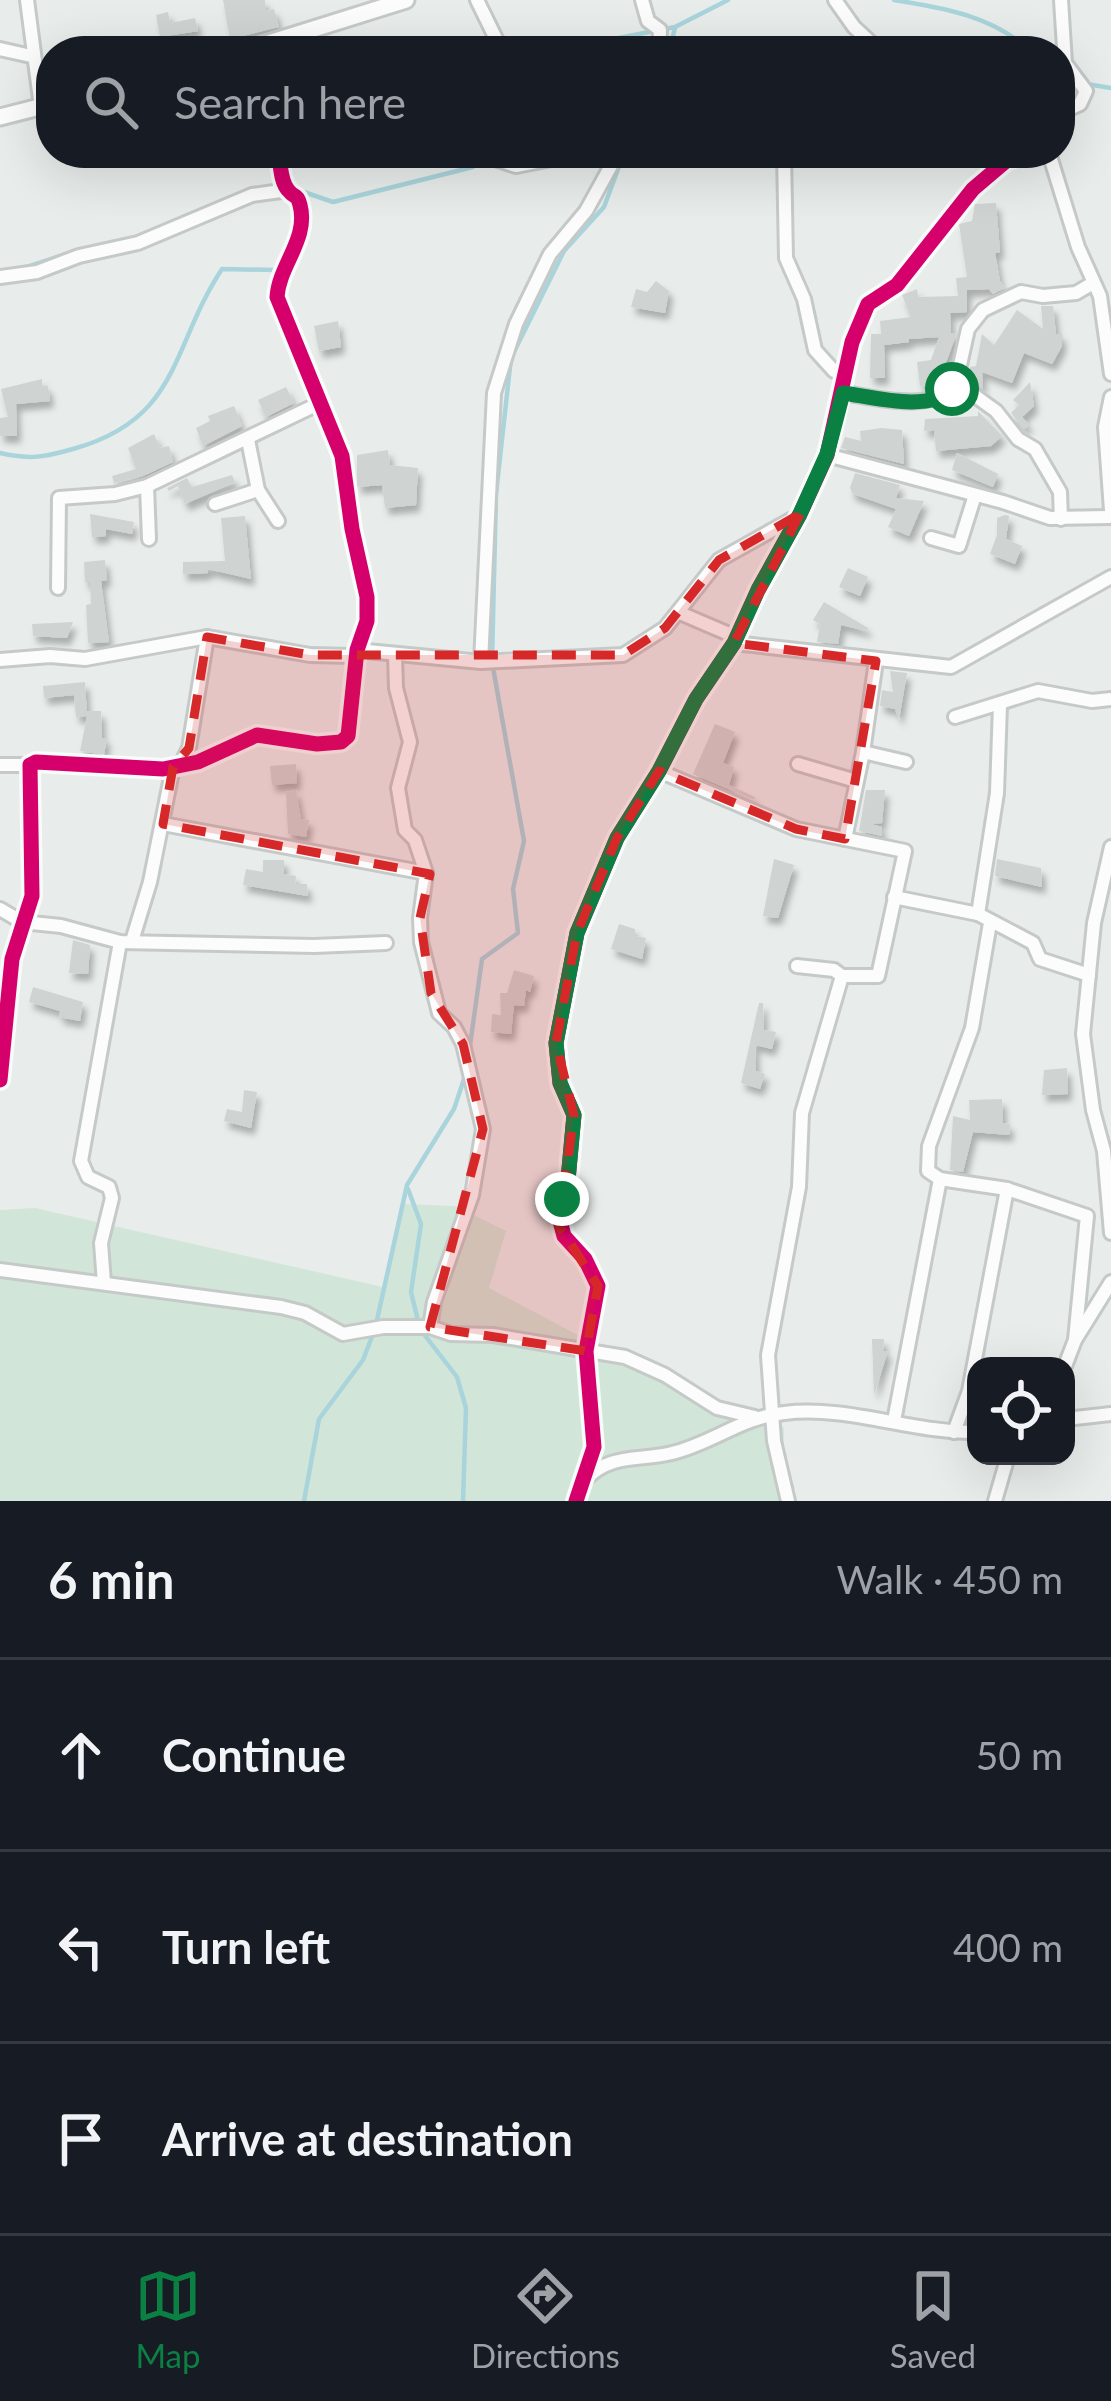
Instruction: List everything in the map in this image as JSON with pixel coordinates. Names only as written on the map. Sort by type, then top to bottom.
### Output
[{"type":"street","points":[[27,0],[36,72]]},
{"type":"street","points":[[298,36],[406,0]]},
{"type":"street","points":[[477,0],[495,36]]},
{"type":"street","points":[[642,0],[648,21],[660,30],[660,36]]},
{"type":"street","points":[[836,0],[864,36]]},
{"type":"street","points":[[1061,0],[1063,36]]},
{"type":"street","points":[[0,49],[31,56]]},
{"type":"street","points":[[1075,76],[1086,91],[1075,106]]},
{"type":"street","points":[[0,117],[36,108]]},
{"type":"street","points":[[0,765],[177,766],[198,762],[257,735],[317,744],[341,742],[348,736],[356,655],[368,621],[367,597],[343,456],[278,297],[278,280],[298,244],[300,221],[300,202],[288,190],[282,168]]},
{"type":"street","points":[[481,662],[494,393],[516,324],[550,254],[586,211],[610,168]]},
{"type":"street","points":[[784,168],[786,258],[804,299],[815,350],[834,371],[843,373]]},
{"type":"street","points":[[576,1501],[594,1447],[586,1351],[598,1286],[585,1259],[559,1226],[574,1115],[560,1083],[556,1043],[577,933],[617,838],[735,640],[800,514],[827,454],[843,393],[843,373],[868,304],[897,285],[956,207],[1000,168]]},
{"type":"street","points":[[1054,168],[1093,283],[1105,297],[1111,374]]},
{"type":"street","points":[[0,277],[37,272],[138,242],[252,195],[288,190]]},
{"type":"street","points":[[843,393],[929,400],[947,396],[956,383],[968,329],[983,310],[1021,292],[1076,293],[1093,283]]},
{"type":"street","points":[[956,383],[996,411],[1018,440],[1035,449],[1060,492],[1061,519]]},
{"type":"street","points":[[827,454],[1061,519],[1111,514],[1105,427],[1111,397]]},
{"type":"street","points":[[58,588],[59,498],[115,494],[147,486],[320,403]]},
{"type":"street","points":[[248,440],[258,490],[278,521]]},
{"type":"street","points":[[147,486],[149,539]]},
{"type":"street","points":[[215,504],[258,490]]},
{"type":"street","points":[[931,538],[959,546],[975,495]]},
{"type":"street","points":[[0,660],[26,656],[85,659],[207,637],[310,655],[481,662],[622,655],[643,645],[680,613],[719,560],[800,514]]},
{"type":"street","points":[[680,613],[735,640],[951,667],[1111,577]]},
{"type":"street","points":[[104,1283],[100,1243],[112,1198],[109,1187],[88,1177],[81,1161],[126,942],[177,766],[189,748],[207,637]]},
{"type":"street","points":[[395,655],[396,688],[410,742],[398,788],[405,830],[415,840],[426,873],[420,918],[431,993],[439,1013],[463,1044],[483,1129],[475,1183],[434,1302],[430,1327]]},
{"type":"street","points":[[844,839],[876,661]]},
{"type":"street","points":[[955,717],[1038,691],[1092,701],[1111,699]]},
{"type":"street","points":[[978,914],[997,793],[1000,705]]},
{"type":"street","points":[[863,752],[906,762]]},
{"type":"street","points":[[798,764],[856,781]]},
{"type":"street","points":[[0,1079],[10,975],[32,896],[30,766]]},
{"type":"street","points":[[659,771],[796,830],[904,851],[878,976],[842,976],[835,970],[797,966]]},
{"type":"street","points":[[163,824],[426,873]]},
{"type":"street","points":[[1111,847],[1094,923],[1083,1034],[1104,1151],[1111,1233]]},
{"type":"street","points":[[894,898],[978,914],[1033,943],[1040,959],[1088,975]]},
{"type":"street","points":[[0,909],[22,922],[126,942],[386,943]]},
{"type":"street","points":[[990,923],[972,1028],[929,1146],[928,1171],[940,1179],[1007,1189],[1087,1216],[1076,1340]]},
{"type":"street","points":[[788,1501],[773,1441],[768,1355],[800,1187],[802,1113],[842,976]]},
{"type":"street","points":[[894,1421],[940,1179]]},
{"type":"street","points":[[954,1432],[969,1391],[1007,1189]]},
{"type":"street","points":[[0,1270],[281,1306],[343,1334],[430,1327],[451,1334],[493,1335],[625,1357],[716,1408],[755,1417]]},
{"type":"street","points":[[1069,1357],[1111,1282]]},
{"type":"street","points":[[584,1480],[598,1467],[620,1458],[676,1453],[755,1417],[775,1414],[814,1412],[967,1432]]},
{"type":"street","points":[[1075,1418],[1111,1414]]},
{"type":"street","points":[[995,1501],[1005,1465]]},
{"type":"highlighted area","points":[[800,514],[734,643],[876,661],[845,839],[796,829],[659,771],[617,838],[577,933],[556,1043],[574,1115],[559,1226],[598,1286],[586,1351],[430,1327],[483,1129],[463,1044],[431,993],[420,918],[430,874],[163,824],[173,767],[189,748],[207,637],[310,655],[623,655],[665,628],[719,560]]},
{"type":"green space","points":[[403,1204],[455,1206],[506,1231],[489,1288],[702,1401],[784,1427],[783,1501],[0,1501],[0,1210],[35,1208],[383,1287]]},
{"type":"building","points":[[223,0],[265,0],[266,11],[274,9],[279,27],[229,36]]},
{"type":"building","points":[[168,12],[170,23],[195,18],[198,31],[160,36],[156,15]]},
{"type":"building","points":[[996,203],[1000,252],[995,253],[1005,288],[993,294],[989,289],[967,290],[967,312],[950,313],[951,333],[956,335],[943,371],[948,370],[946,378],[920,386],[917,362],[931,360],[939,337],[884,345],[885,378],[870,378],[871,334],[881,334],[880,321],[911,317],[902,295],[917,289],[918,297],[958,296],[956,278],[967,277],[959,224],[972,221],[975,204]]},
{"type":"building","points":[[656,281],[669,291],[665,313],[631,307],[636,289],[647,292]]},
{"type":"building","points":[[1041,306],[1053,306],[1056,334],[1062,334],[1062,346],[1052,364],[1024,353],[1012,383],[982,372],[983,389],[968,378],[970,367],[976,366],[982,334],[994,345],[1017,310],[1043,329]]},
{"type":"building","points":[[338,321],[341,347],[319,351],[314,326]]},
{"type":"building","points":[[42,379],[50,401],[16,404],[17,436],[0,436],[0,418],[8,417],[1,389]]},
{"type":"building","points":[[1030,382],[1034,406],[1022,417],[1029,425],[1024,429],[1011,413],[1019,405],[1013,400]]},
{"type":"building","points":[[286,387],[294,403],[266,417],[258,400]]},
{"type":"building","points":[[234,406],[242,426],[203,446],[196,428],[210,421],[208,416]]},
{"type":"building","points":[[978,411],[1002,436],[991,446],[936,451],[934,430],[924,431],[925,419],[978,416]]},
{"type":"building","points":[[902,430],[904,464],[841,448],[845,437],[861,441],[860,431]]},
{"type":"building","points":[[154,434],[160,448],[169,446],[173,462],[114,483],[112,476],[136,469],[128,448]]},
{"type":"building","points":[[388,450],[390,465],[418,468],[416,505],[385,508],[382,485],[357,487],[357,455]]},
{"type":"building","points":[[957,453],[998,474],[993,487],[952,470]]},
{"type":"building","points":[[855,473],[900,485],[896,498],[924,501],[909,536],[888,527],[896,509],[853,494]]},
{"type":"building","points":[[232,475],[235,482],[185,504],[178,486],[167,488],[187,478],[192,487]]},
{"type":"building","points":[[90,514],[134,522],[132,534],[106,529],[106,536],[92,537]]},
{"type":"building","points":[[245,516],[251,579],[208,569],[208,573],[183,574],[183,562],[225,561],[221,518]]},
{"type":"building","points":[[1009,516],[1006,539],[1022,546],[1015,564],[990,554],[997,518]]},
{"type":"building","points":[[105,560],[107,580],[101,581],[109,642],[88,643],[90,582],[85,582],[84,562]]},
{"type":"building","points":[[848,568],[868,577],[860,596],[839,587]]},
{"type":"building","points":[[824,602],[867,631],[841,625],[838,644],[817,642],[820,624],[813,620]]},
{"type":"building","points":[[73,622],[67,638],[33,636],[32,624]]},
{"type":"building","points":[[890,671],[907,673],[899,720],[895,709],[880,706],[882,690],[893,692]]},
{"type":"building","points":[[85,682],[87,716],[76,717],[74,695],[44,698],[43,686]]},
{"type":"building","points":[[87,711],[101,711],[102,738],[107,738],[104,755],[80,751]]},
{"type":"building","points":[[715,724],[735,732],[723,763],[734,767],[729,785],[754,800],[693,774]]},
{"type":"building","points":[[296,764],[297,783],[272,785],[270,766]]},
{"type":"building","points":[[296,790],[301,819],[309,820],[306,837],[288,834],[286,792]]},
{"type":"building","points":[[866,790],[885,790],[882,823],[871,824],[882,827],[882,836],[859,831]]},
{"type":"building","points":[[774,859],[794,865],[778,918],[763,916]]},
{"type":"building","points":[[997,859],[1041,868],[1042,887],[995,876]]},
{"type":"building","points":[[263,860],[284,860],[284,874],[296,876],[295,884],[307,884],[308,896],[243,885],[246,869],[263,872]]},
{"type":"building","points":[[619,924],[646,938],[642,959],[611,949]]},
{"type":"building","points":[[73,940],[90,945],[88,974],[69,973]]},
{"type":"building","points":[[514,970],[534,976],[530,992],[526,990],[524,1006],[514,1005],[511,1034],[491,1032],[492,1014],[501,1015],[500,993],[507,993]]},
{"type":"building","points":[[33,987],[83,1002],[80,1021],[29,1002]]},
{"type":"building","points":[[759,1003],[763,1003],[764,1030],[776,1032],[772,1049],[755,1045],[756,1071],[765,1074],[760,1089],[741,1083]]},
{"type":"building","points":[[1067,1068],[1068,1094],[1042,1095],[1044,1070]]},
{"type":"building","points":[[244,1090],[257,1092],[251,1128],[224,1121],[227,1109],[242,1112]]},
{"type":"building","points":[[1002,1099],[1009,1135],[973,1132],[963,1172],[950,1170],[953,1116],[970,1120],[969,1100]]},
{"type":"building","points":[[872,1339],[884,1339],[883,1351],[888,1351],[874,1395]]},
{"type":"waterway","points":[[629,36],[675,27],[728,0]]},
{"type":"waterway","points":[[894,0],[949,10],[1011,36]]},
{"type":"waterway","points":[[673,36],[675,28]]},
{"type":"waterway","points":[[1087,84],[1111,88]]},
{"type":"waterway","points":[[297,196],[301,191],[333,202],[469,168]]},
{"type":"waterway","points":[[469,1053],[482,959],[518,933],[513,889],[524,841],[492,662],[496,494],[511,358],[564,251],[604,207],[618,168]]},
{"type":"waterway","points":[[289,249],[295,206]]},
{"type":"waterway","points":[[177,220],[205,208]]},
{"type":"waterway","points":[[24,268],[75,251]]},
{"type":"waterway","points":[[0,453],[28,457],[63,452],[108,436],[135,419],[168,377],[222,269],[275,270],[282,263]]},
{"type":"waterway","points":[[304,1501],[319,1419],[363,1360],[375,1329],[407,1185],[454,1109],[465,1076]]},
{"type":"waterway","points":[[408,1189],[421,1224],[411,1292],[420,1329],[457,1377],[466,1408],[463,1501]]},
{"type":"cycle path","points":[[0,1080],[12,959],[32,896],[30,765],[163,769],[198,762],[257,735],[317,744],[341,742],[348,736],[367,597],[342,456],[277,297],[302,217],[281,168]]},
{"type":"cycle path","points":[[576,1501],[594,1447],[586,1351],[598,1286],[585,1259],[564,1236],[558,1213],[568,1180],[574,1115],[560,1083],[556,1043],[577,933],[617,838],[696,699],[734,643],[800,514],[827,455],[852,342],[868,304],[897,285],[973,189],[998,168]]},
{"type":"route","points":[[562,1199],[574,1115],[560,1083],[556,1043],[577,933],[617,838],[696,699],[734,643],[800,514],[827,454],[843,393],[911,401],[947,396],[952,389]]}]
